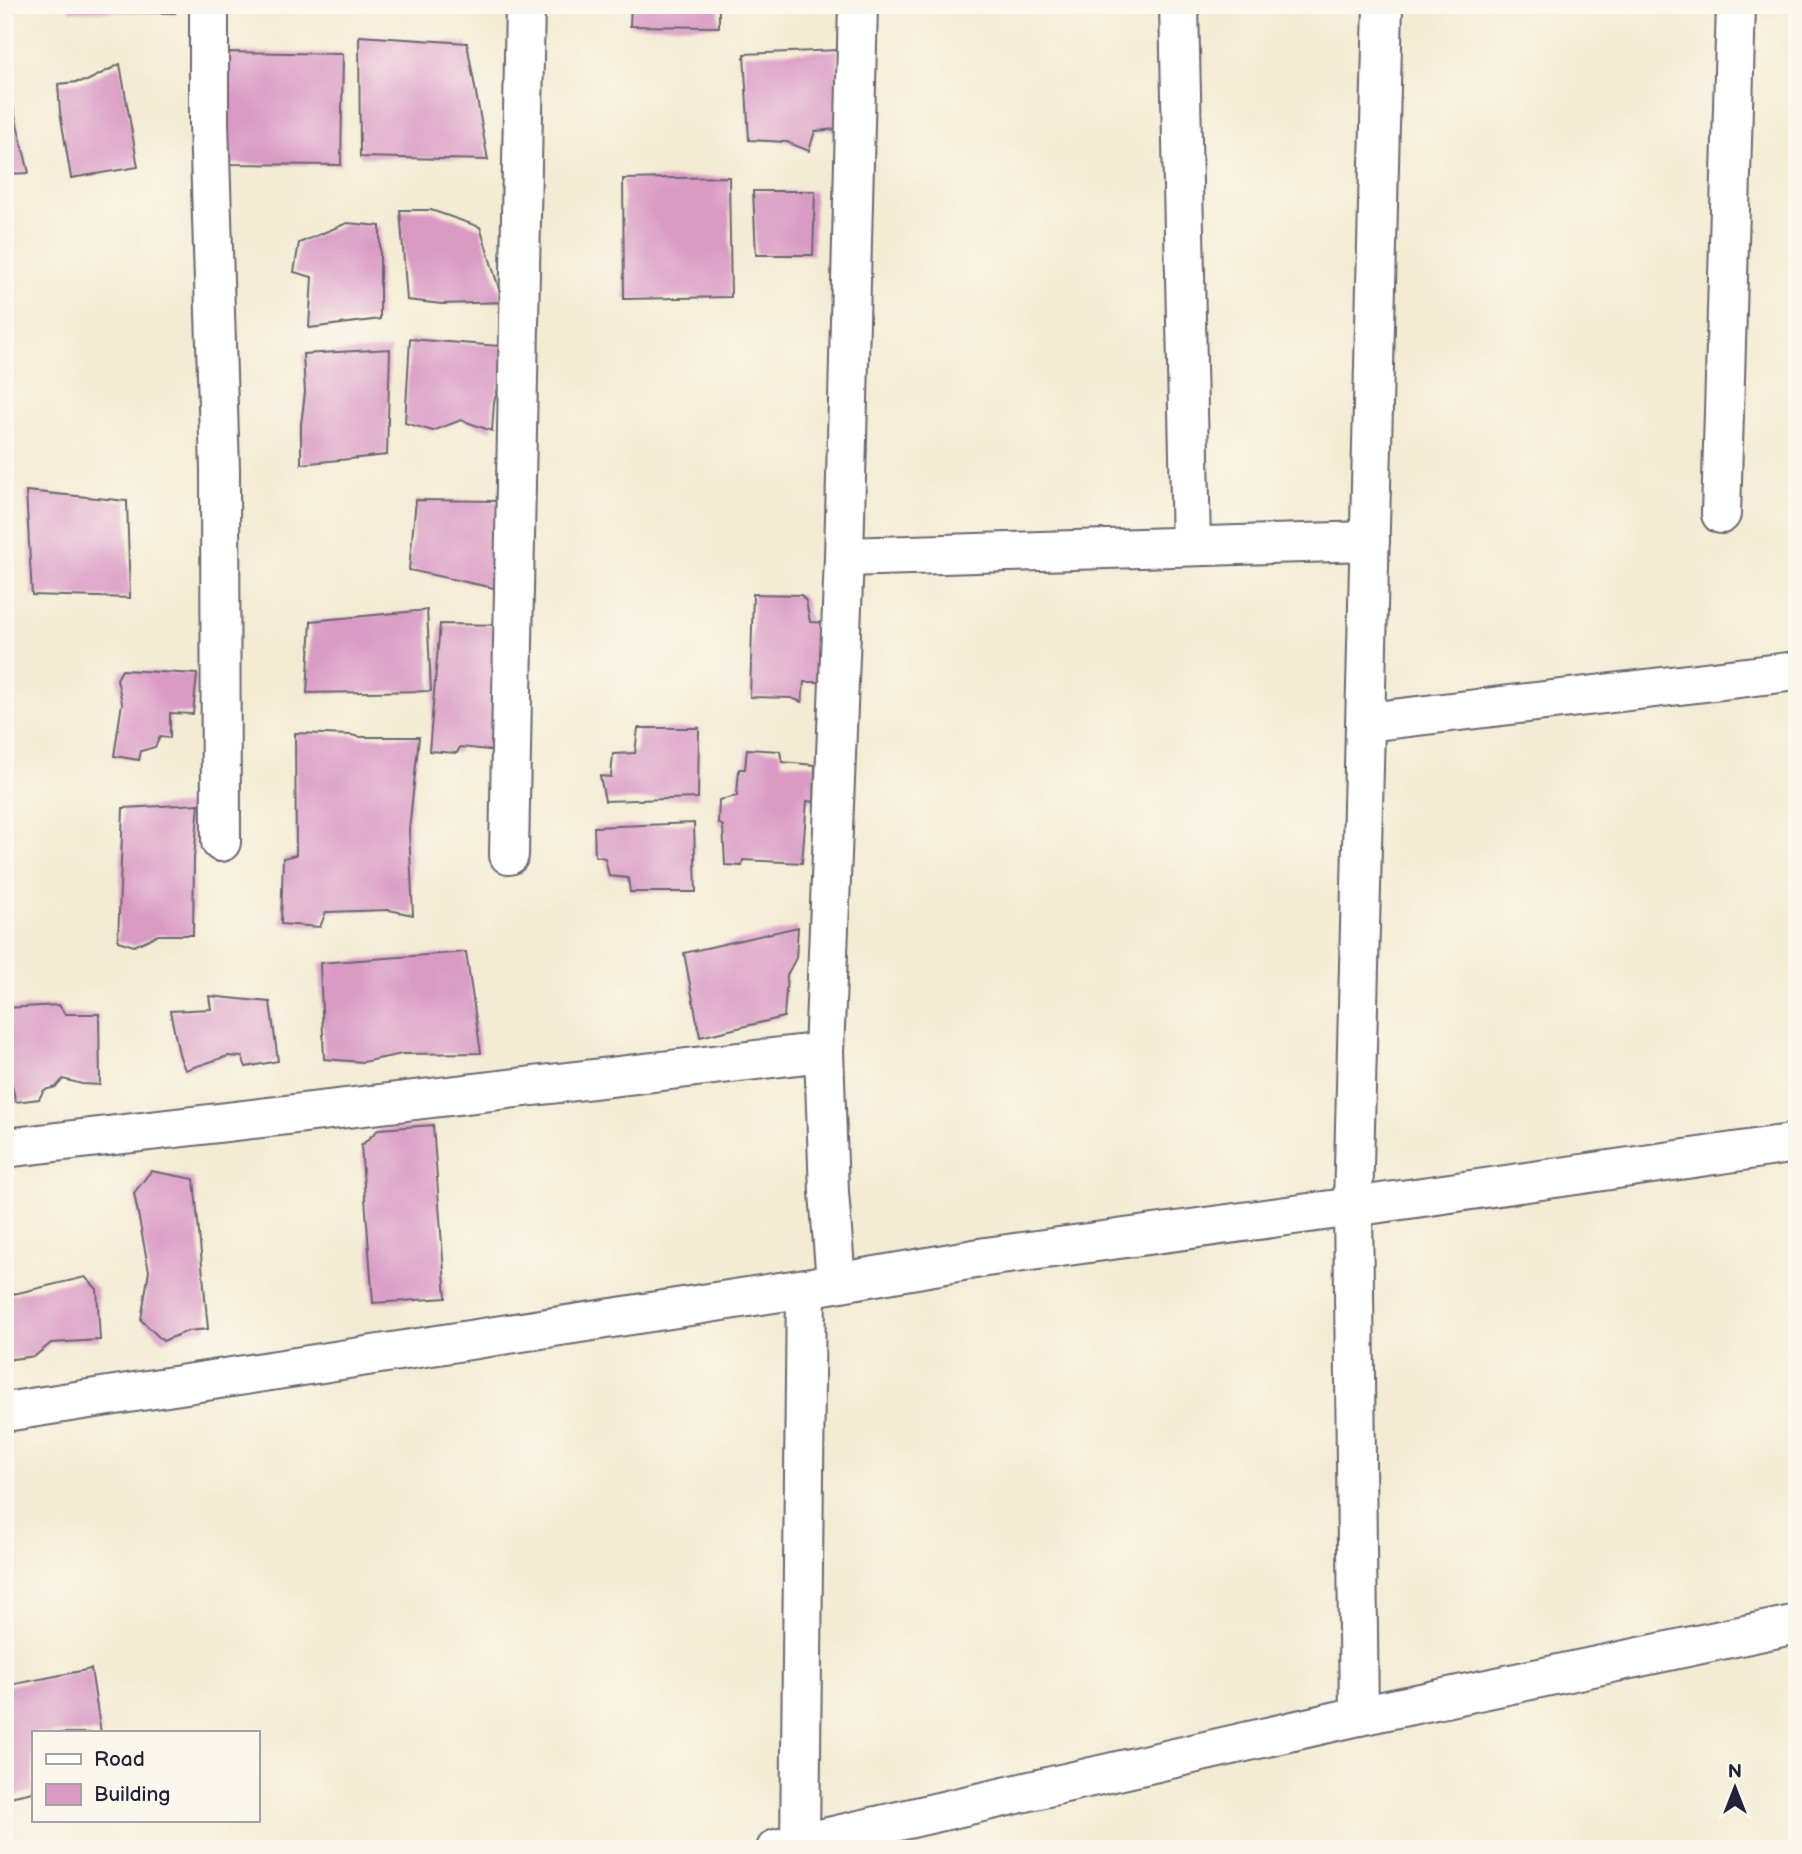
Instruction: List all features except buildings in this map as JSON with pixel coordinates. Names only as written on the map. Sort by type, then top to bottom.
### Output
[{"type":"street","points":[[209,5],[209,123],[220,469],[221,842]]},
{"type":"street","points":[[509,855],[526,5]]},
{"type":"street","points":[[858,5],[844,557],[824,1052],[829,1192],[821,1285],[788,1846],[1359,1716],[1797,1624]]},
{"type":"street","points":[[1179,5],[1191,545]]},
{"type":"street","points":[[1359,1716],[1353,1208],[1383,5]]},
{"type":"street","points":[[1721,514],[1736,5]]},
{"type":"street","points":[[844,557],[1370,541]]},
{"type":"street","points":[[1367,722],[1797,671]]},
{"type":"street","points":[[5,1148],[824,1052]]},
{"type":"street","points":[[5,1412],[986,1257],[1353,1208],[1797,1143]]}]
